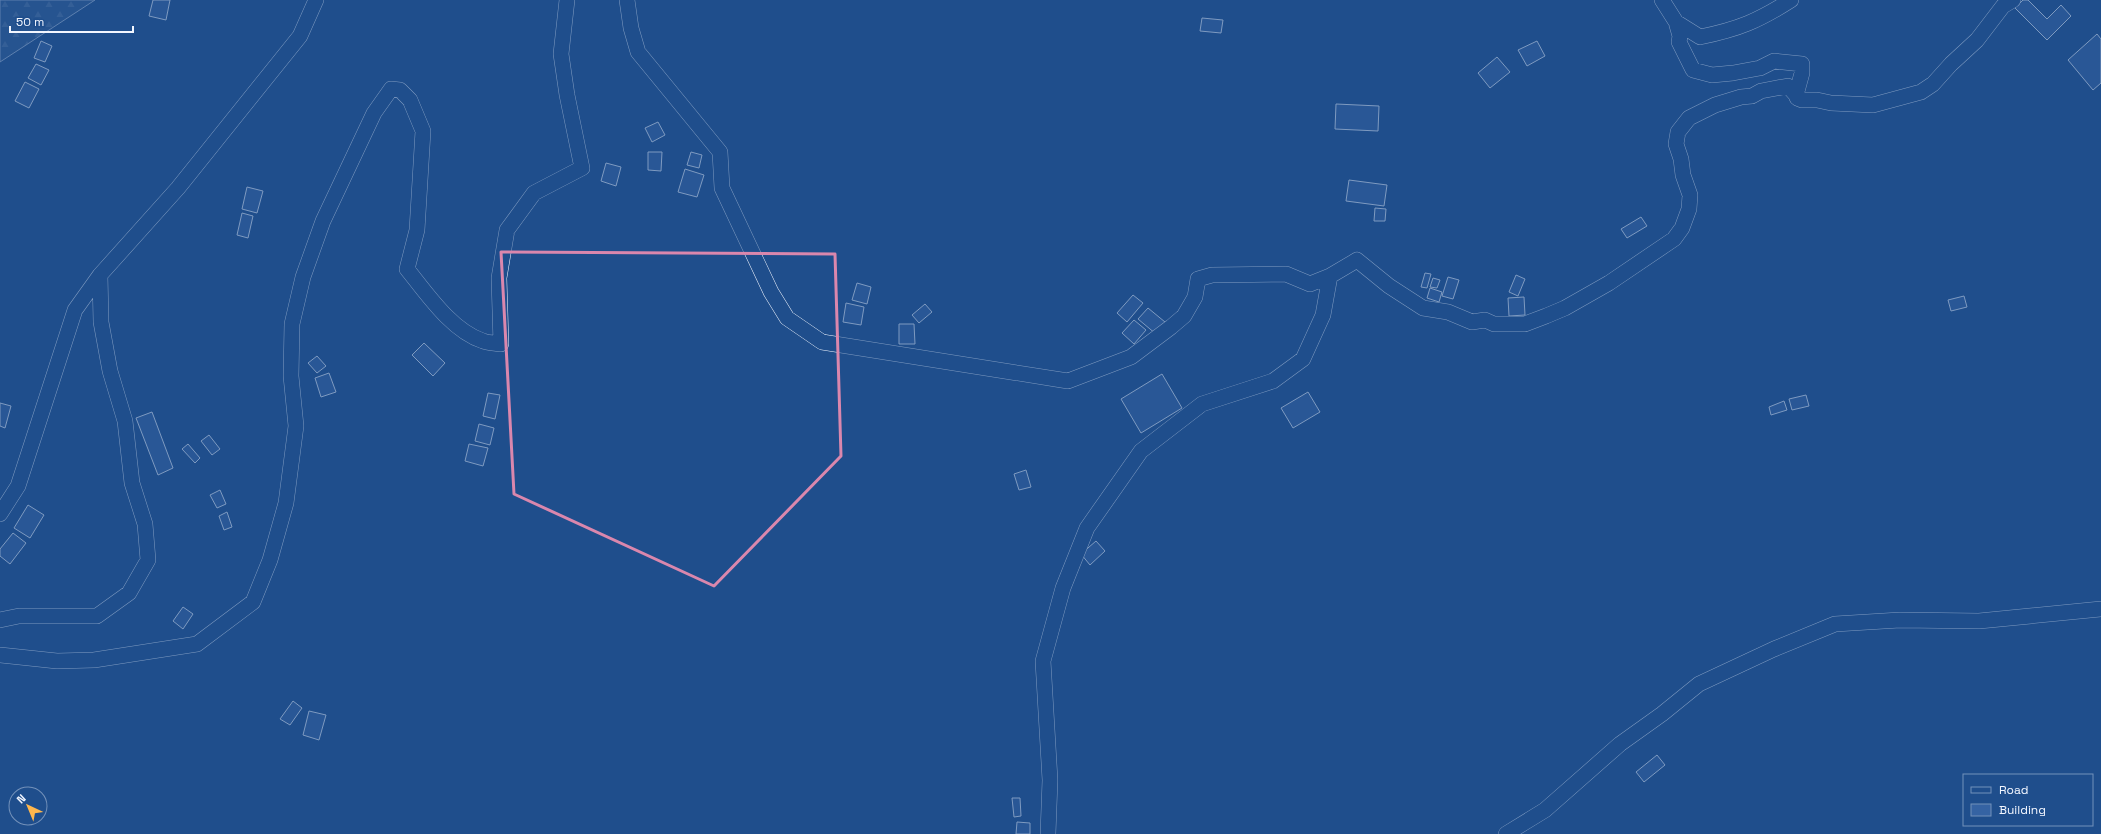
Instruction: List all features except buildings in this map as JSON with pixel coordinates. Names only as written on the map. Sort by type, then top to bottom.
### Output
[{"type":"street","points":[[0,514],[18,486],[75,310],[100,275],[178,188],[300,36],[316,0]]},
{"type":"street","points":[[0,654],[57,661],[94,660],[197,644],[253,602],[270,560],[286,503],[296,426],[291,376],[292,324],[303,277],[323,221],[374,113],[391,89],[400,90],[410,100],[423,131],[416,230],[407,269],[436,305],[465,332],[483,341],[501,344],[499,278],[506,230],[534,193],[582,168],[567,95],[562,54],[567,0]]},
{"type":"street","points":[[628,0],[631,28],[638,52],[720,152],[722,188],[771,292],[787,318],[822,342],[1068,380],[1131,357],[1184,316],[1195,297],[1198,279],[1212,275],[1286,274],[1310,284],[1330,276],[1357,260],[1389,286],[1423,308],[1448,312],[1472,322],[1486,320],[1494,324],[1525,324],[1546,316],[1565,308],[1609,283],[1674,239],[1682,228],[1689,209],[1690,195],[1683,175],[1681,159],[1676,144],[1678,132],[1689,118],[1715,105],[1741,97],[1752,96],[1761,91],[1788,86],[1802,100],[1873,105],[1921,92],[1933,84],[1951,64],[1977,40],[2004,6],[2013,0]]},
{"type":"street","points":[[1662,0],[1676,22],[1680,36],[1679,42],[1693,70],[1712,75],[1760,68],[1774,61],[1802,64],[1802,73],[1796,95]]},
{"type":"street","points":[[1676,22],[1700,37],[1728,31],[1759,20],[1791,0]]},
{"type":"street","points":[[0,620],[19,616],[97,616],[129,593],[148,560],[145,524],[132,483],[125,421],[110,371],[102,329],[100,275]]},
{"type":"street","points":[[1048,834],[1050,780],[1043,661],[1063,588],[1087,528],[1141,451],[1202,404],[1273,381],[1303,359],[1323,315],[1330,276]]},
{"type":"street","points":[[1506,834],[1545,810],[1620,744],[1662,714],[1699,684],[1774,649],[1835,624],[1900,620],[1979,621],[2101,609]]},
{"type":"highlighted area","points":[[501,252],[835,254],[841,456],[714,586],[514,494]]},
{"type":"green space","points":[[0,0],[95,0],[0,62]]}]
